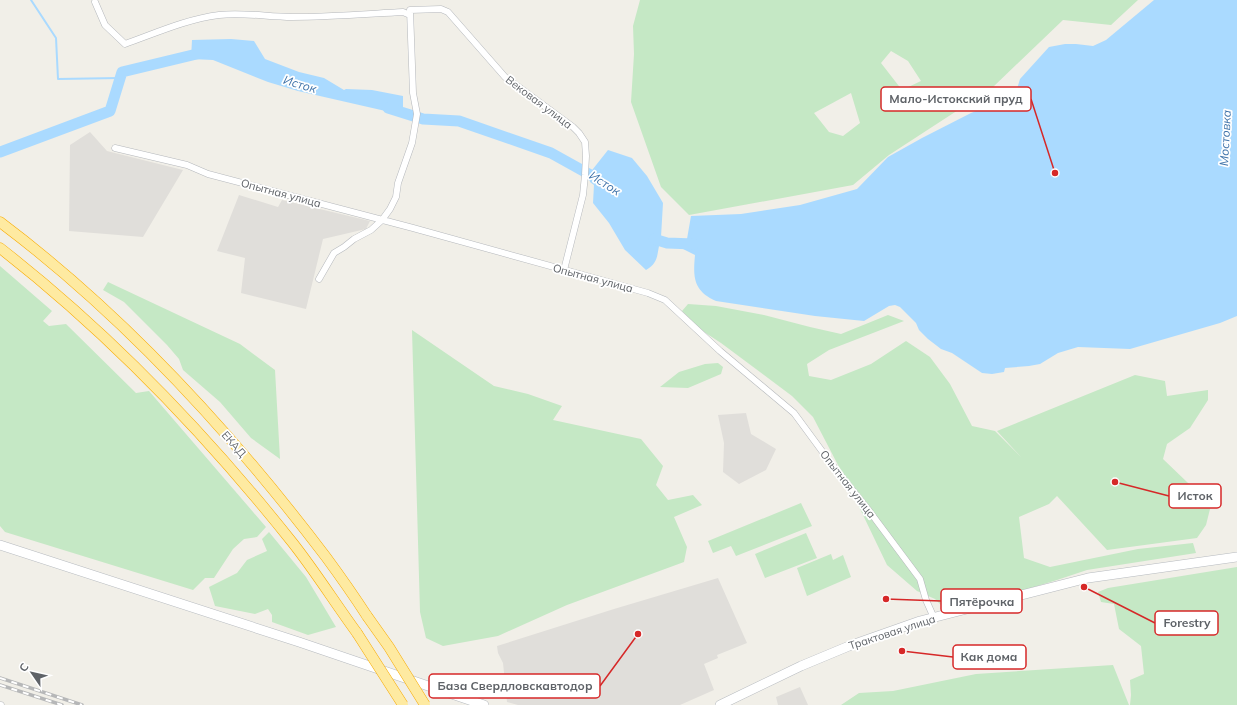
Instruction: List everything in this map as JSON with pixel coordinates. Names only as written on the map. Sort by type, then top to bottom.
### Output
[{"type":"highway","name":"ЕКАД","points":[[0,222],[56,267],[127,331],[176,378],[292,513],[327,558],[389,647],[425,705]]},
{"type":"highway","name":"ЕКАД","points":[[0,248],[78,313],[152,384],[196,430],[293,543],[357,633],[403,705]]},
{"type":"main road","points":[[0,545],[292,640],[484,705]]},
{"type":"main road","name":"Трактовая улица","points":[[720,705],[776,677],[849,646],[934,618],[1088,578],[1237,557]]},
{"type":"main road","points":[[450,694],[464,705]]},
{"type":"street","name":"Вековая улица","points":[[95,2],[106,25],[126,44],[193,20],[220,15],[256,14],[288,17],[331,16],[441,9],[448,12],[505,76],[564,120],[579,133],[585,142],[586,156],[583,195],[564,270]]},
{"type":"street","points":[[319,279],[334,253],[354,239],[371,230],[382,220],[396,197],[398,183],[412,143],[418,114],[413,93],[410,12]]},
{"type":"street","name":"Опытная улица","points":[[114,148],[187,165],[208,174],[648,293],[665,300],[720,351],[794,413],[920,579],[926,600],[934,618]]},
{"type":"shaded area","points":[[90,132],[107,151],[183,170],[143,237],[69,231],[70,145]]},
{"type":"shaded area","points":[[239,195],[278,207],[282,200],[370,221],[366,229],[323,239],[306,309],[241,293],[245,258],[217,251]]},
{"type":"shaded area","points":[[746,413],[751,434],[776,449],[766,470],[739,484],[723,472],[724,443],[718,415]]},
{"type":"shaded area","points":[[718,578],[747,643],[717,655],[718,658],[704,664],[714,690],[680,705],[518,705],[507,702],[503,663],[498,653],[497,646]]},
{"type":"shaded area","points":[[800,687],[808,705],[778,705],[776,697]]},
{"type":"green space","points":[[640,0],[1138,0],[1111,25],[1063,20],[992,88],[889,155],[853,185],[689,215],[661,187],[631,102],[634,54],[633,26]],"holes":[[[891,51],[908,61],[921,81],[902,90],[881,63]],[[851,93],[860,123],[843,136],[829,132],[814,113]]]},
{"type":"green space","points":[[0,266],[52,311],[43,321],[49,326],[66,324],[136,393],[149,391],[266,527],[257,537],[244,539],[233,549],[214,578],[205,578],[193,590],[5,532],[0,526]]},
{"type":"green space","points":[[108,282],[240,344],[275,370],[280,459],[251,438],[220,402],[183,370],[179,359],[167,345],[124,302],[103,290]]},
{"type":"green space","points":[[688,304],[716,306],[764,315],[841,334],[888,315],[904,321],[829,350],[807,364],[809,376],[831,380],[871,364],[906,341],[930,357],[950,384],[972,426],[995,431],[1021,457],[997,431],[1135,375],[1165,381],[1167,396],[1208,390],[1208,400],[1190,428],[1167,444],[1163,459],[1211,505],[1206,525],[1197,538],[1107,550],[1057,496],[1049,504],[1019,517],[1024,558],[1050,567],[1138,549],[1193,543],[1196,553],[1087,570],[1014,593],[945,609],[935,599],[917,591],[887,565],[851,490],[813,417],[792,396],[721,343],[701,330],[682,311]]},
{"type":"green space","points":[[412,330],[494,386],[528,394],[562,406],[553,420],[641,439],[663,466],[656,485],[668,500],[693,495],[702,505],[674,517],[687,547],[684,562],[567,605],[498,636],[443,646],[426,638],[420,612]]},
{"type":"green space","points":[[718,363],[723,367],[721,374],[688,388],[660,387],[679,372],[705,364]]},
{"type":"green space","points":[[801,503],[812,526],[736,556],[731,546],[713,553],[708,541]]},
{"type":"green space","points":[[269,532],[306,577],[336,627],[308,635],[272,622],[272,615],[268,609],[255,614],[215,606],[209,587],[237,573],[247,560],[267,551],[262,539]]},
{"type":"green space","points":[[806,533],[817,558],[765,578],[755,554]]},
{"type":"green space","points":[[831,554],[833,560],[843,555],[851,577],[807,596],[797,568]]},
{"type":"green space","points":[[1237,567],[1237,705],[1130,705],[1130,680],[1144,674],[1141,646],[1119,629],[1114,604],[1101,602],[1098,592],[1108,588]]},
{"type":"green space","points":[[1113,665],[1129,705],[841,705],[859,693],[893,691],[976,674]]},
{"type":"water","name":"Мостовка","points":[[1154,0],[1237,0],[1237,316],[1220,323],[1130,349],[1078,347],[1058,353],[1040,364],[1005,368],[1004,372],[992,374],[982,373],[952,353],[941,349],[919,330],[916,323],[900,307],[895,305],[889,306],[864,321],[815,316],[716,301],[708,297],[699,288],[696,282],[694,270],[695,255],[679,247],[681,240],[687,239],[691,216],[741,214],[800,205],[857,189],[888,157],[971,113],[1003,100],[1009,98],[1014,100],[1021,96],[1017,89],[1020,79],[1049,47],[1065,44],[1093,46],[1106,40]]},
{"type":"water","points":[[231,39],[254,41],[265,59],[299,72],[324,78],[344,90],[372,90],[403,96],[403,115],[298,91],[268,82],[213,60],[191,59],[192,40]]},
{"type":"water","points":[[608,150],[632,158],[647,176],[663,203],[661,237],[667,241],[667,246],[659,246],[654,263],[646,270],[625,250],[609,223],[593,203],[594,185],[590,182],[589,174]]},
{"type":"waterway","points":[[31,0],[56,38],[58,79],[120,78]]},
{"type":"waterway","name":"Исток","points":[[0,152],[110,111],[122,72],[205,52]]},
{"type":"waterway","name":"Исток","points":[[388,108],[423,119],[459,121],[551,153],[596,178]]},
{"type":"waterway","name":"Исток","points":[[654,239],[667,243],[694,244]]},
{"type":"railway","points":[[0,678],[82,705]]},
{"type":"railway","points":[[0,685],[62,705]]},
{"type":"place","name":"Мало-Истокский пруд","points":[[1055,173]]},
{"type":"place","name":"Исток","points":[[1115,482]]},
{"type":"place","name":"Forestry","points":[[1084,587]]},
{"type":"place","name":"Пятёрочка","points":[[886,599]]},
{"type":"place","name":"База Свердловскавтодор","points":[[638,634]]},
{"type":"place","name":"Как дома","points":[[902,651]]}]
